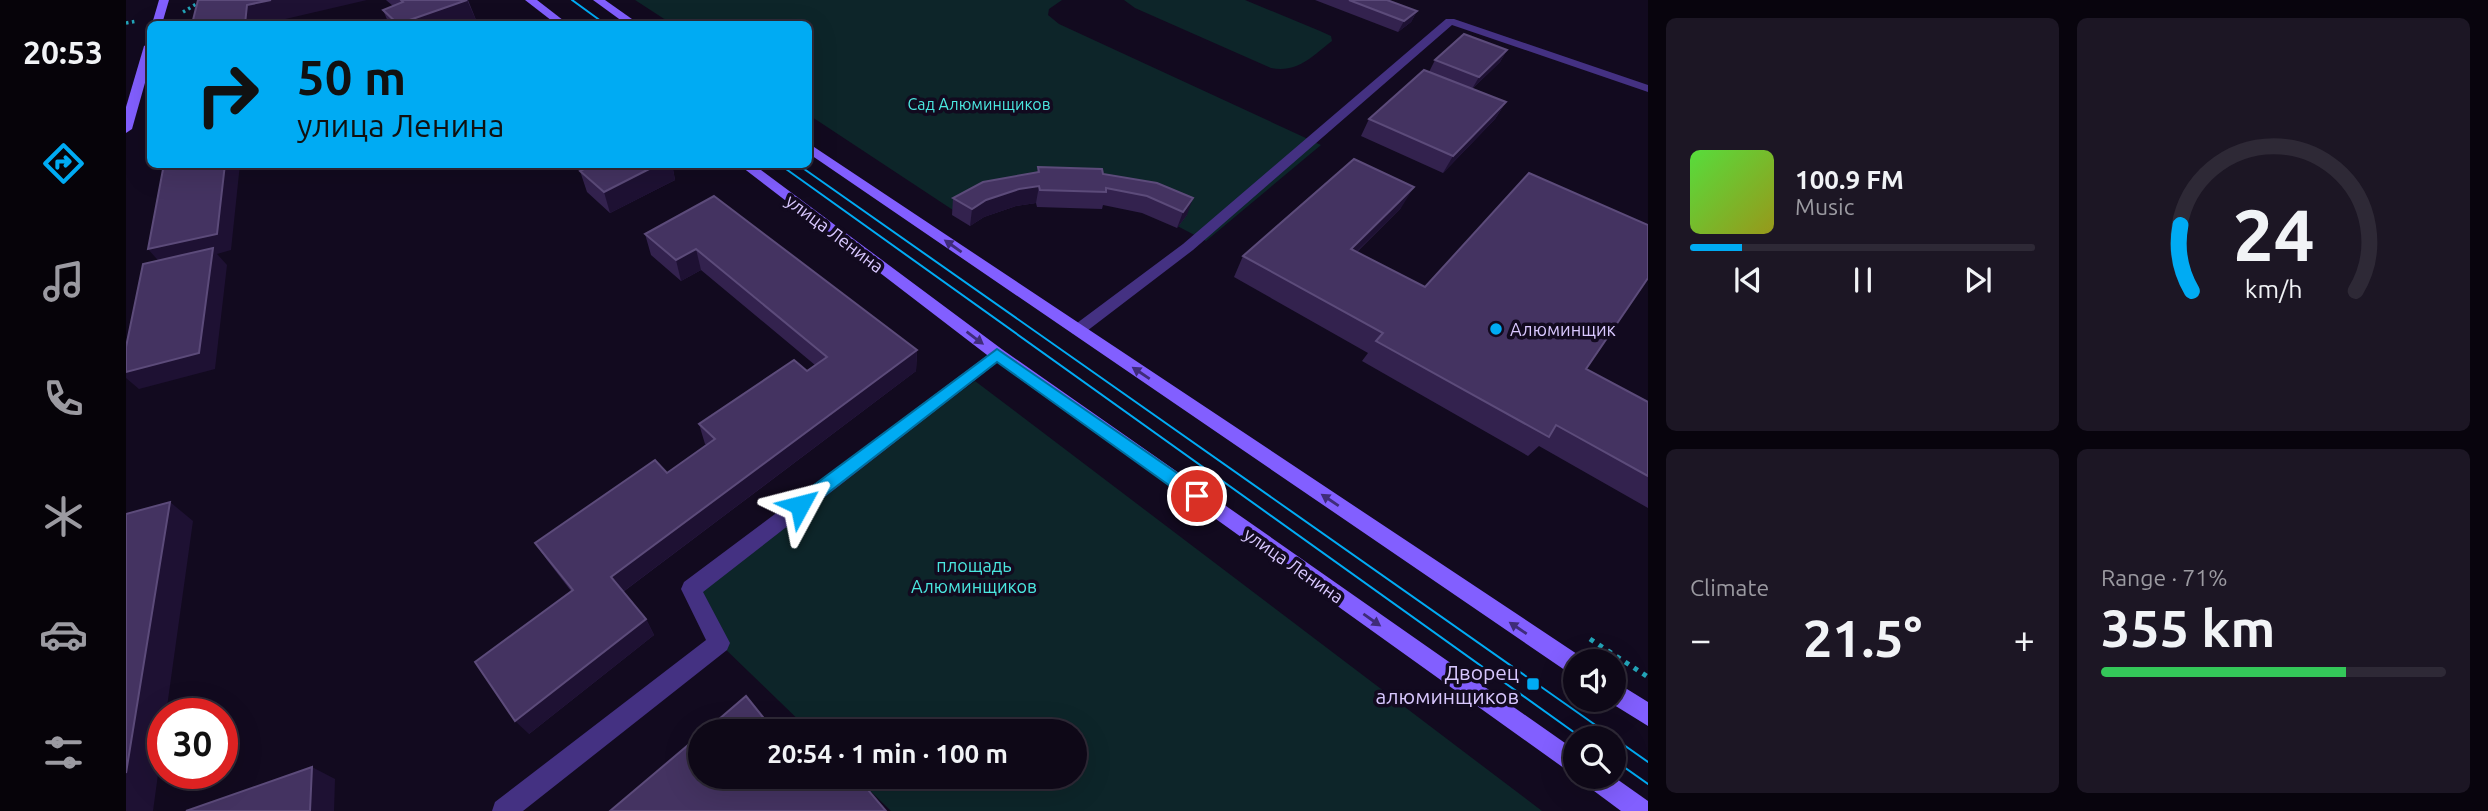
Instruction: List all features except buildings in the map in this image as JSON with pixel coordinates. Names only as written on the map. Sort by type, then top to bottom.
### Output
[{"type":"main road","points":[[158,21],[164,0]]},
{"type":"main road","points":[[530,0],[558,21]]},
{"type":"main road","points":[[598,0],[629,21]]},
{"type":"main road","points":[[126,129],[147,56]]},
{"type":"main road","points":[[812,150],[1563,658]]},
{"type":"main road","name":"улица Ленина","points":[[749,168],[997,354],[1563,755]]},
{"type":"main road","points":[[1626,700],[1648,715]]},
{"type":"main road","points":[[1611,789],[1641,811]]},
{"type":"street","points":[[504,811],[719,643],[691,589],[997,354]]},
{"type":"lane","points":[[1078,330],[1188,247],[1450,21],[1648,89]]},
{"type":"green space","name":"Сад Алюминщиков","points":[[635,0],[1062,0],[1049,9],[1048,15],[1059,24],[1321,145],[1206,241],[1141,207],[1038,195],[962,216],[812,117],[812,21],[667,21]]},
{"type":"green space","points":[[1124,0],[1245,0],[1331,36],[1332,41],[1297,66],[1271,68],[1135,8]]},
{"type":"green space","name":"площадь Алюминщиков","points":[[975,381],[1542,811],[891,811],[868,789],[1087,789],[1087,719],[798,719],[719,643],[691,589]]},
{"type":"tram line","points":[[572,0],[601,21]]},
{"type":"tram line","points":[[785,168],[1565,726]]},
{"type":"tram line","points":[[803,168],[1648,762]]},
{"type":"tram line","points":[[1626,768],[1648,784]]},
{"type":"place","name":"Алюминщик","points":[[1496,329]]},
{"type":"place","name":"Дворец алюминщиков","points":[[1533,684]]},
{"type":"route","points":[[800,505],[997,354],[1197,496]]}]
